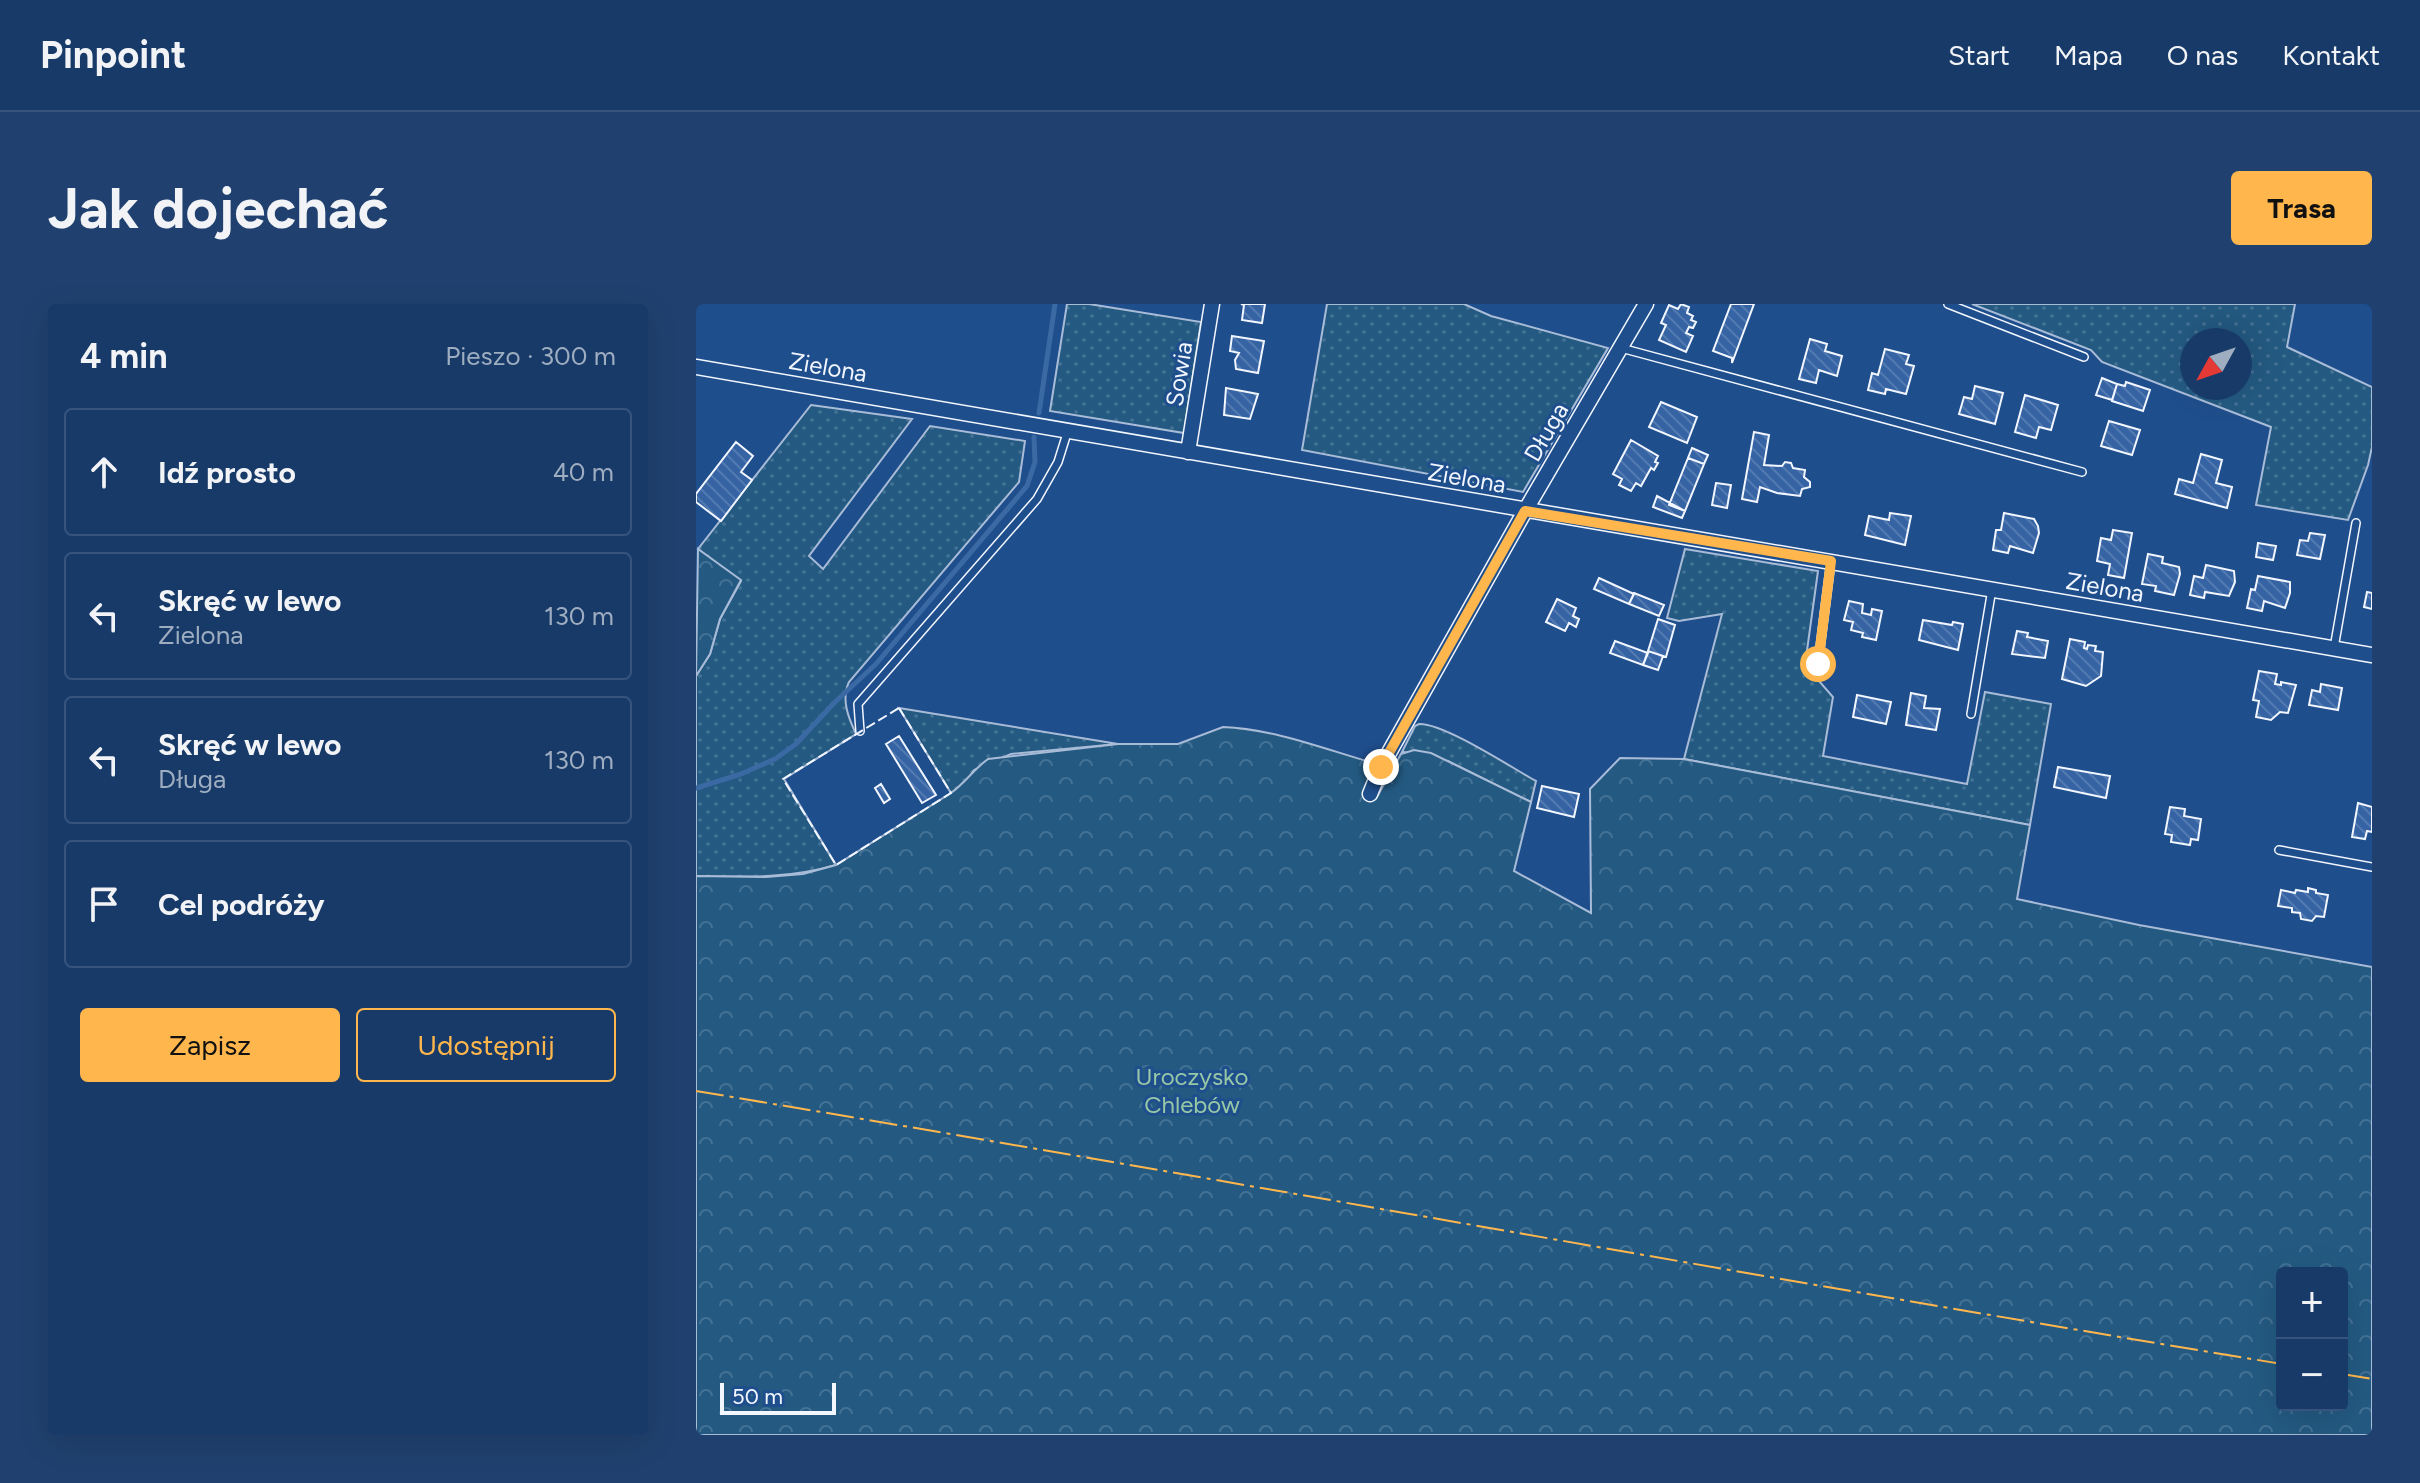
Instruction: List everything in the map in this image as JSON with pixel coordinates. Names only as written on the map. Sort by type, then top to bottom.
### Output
[{"type":"street","name":"Sowia","points":[[1188,452],[1212,304]]},
{"type":"street","name":"Długa","points":[[1370,794],[1381,767],[1525,511],[1646,304]]},
{"type":"street","name":"Zielona","points":[[696,367],[2372,655]]},
{"type":"lane","points":[[1948,304],[2084,357]]},
{"type":"lane","points":[[1621,348],[2082,472]]},
{"type":"lane","points":[[860,731],[858,704],[1037,499],[1058,462],[1068,430]]},
{"type":"lane","points":[[2334,648],[2356,523]]},
{"type":"lane","points":[[1818,664],[1831,561]]},
{"type":"lane","points":[[1971,714],[1992,589]]},
{"type":"lane","points":[[2279,850],[2372,867]]},
{"type":"green space","points":[[1067,304],[1089,304],[1201,322],[1184,433],[1050,411]]},
{"type":"green space","points":[[1327,304],[1464,304],[1491,316],[1608,348],[1523,492],[1302,450]]},
{"type":"green space","points":[[1972,304],[2295,304],[2287,347],[2372,387],[2372,447],[2348,520],[2256,505],[2271,427],[2201,400],[2252,400],[2252,328],[2180,328],[2180,392],[2102,362],[2091,350]]},
{"type":"green space","points":[[811,405],[912,419],[809,556],[823,569],[930,426],[1025,441],[1019,482],[849,682],[846,701],[856,734],[784,779],[836,865],[784,875],[696,876],[696,676],[710,654],[720,619],[741,581],[698,549]]},
{"type":"green space","points":[[698,549],[741,580],[720,619],[710,654],[696,676]]},
{"type":"green space","points":[[1685,549],[1818,571],[1805,665],[1833,697],[1823,756],[1967,784],[1985,692],[2051,704],[2030,825],[1684,759],[1722,614],[1679,621],[1667,618]]},
{"type":"green space","points":[[899,708],[1118,744],[1011,754],[974,770],[966,782],[951,793]]},
{"type":"green space","points":[[1419,724],[1461,738],[1536,781],[1531,802],[1448,761],[1404,752],[1401,754],[1415,726]]},
{"type":"green space","name":"Uroczysko Chlebów","points":[[1223,727],[1260,731],[1370,762],[1377,797],[1401,754],[1414,750],[1431,753],[1531,802],[1514,871],[1591,913],[1590,789],[1620,758],[1684,759],[2030,825],[2017,899],[2139,925],[2372,967],[2372,1435],[696,1435],[696,876],[766,877],[803,874],[836,865],[951,793],[988,759],[1118,744],[1178,744]]},
{"type":"building","points":[[1241,304],[1265,304],[1262,323],[1242,320],[1244,305]]},
{"type":"building","points":[[1681,304],[1689,307],[1687,313],[1696,322],[1686,333],[1693,336],[1686,352],[1659,340],[1666,325],[1661,323],[1669,305],[1678,309]]},
{"type":"building","points":[[1731,304],[1754,304],[1732,363],[1732,358],[1713,351]]},
{"type":"building","points":[[1232,336],[1264,341],[1258,373],[1236,369],[1235,360],[1239,353],[1230,351]]},
{"type":"building","points":[[1810,339],[1827,344],[1825,351],[1842,356],[1837,376],[1819,370],[1816,383],[1799,379]]},
{"type":"building","points":[[1885,349],[1909,355],[1906,364],[1914,366],[1906,394],[1886,389],[1885,394],[1868,390],[1872,373],[1878,375]]},
{"type":"building","points":[[2102,378],[2117,384],[2112,400],[2096,395]]},
{"type":"building","points":[[2126,382],[2150,390],[2143,411],[2112,401],[2117,384],[2125,386]]},
{"type":"building","points":[[1975,386],[2003,393],[1995,424],[1959,414],[1964,397],[1972,399]]},
{"type":"building","points":[[1226,388],[1258,394],[1250,419],[1224,415]]},
{"type":"building","points":[[2025,395],[2058,405],[2051,430],[2039,427],[2036,438],[2015,432]]},
{"type":"building","points":[[1661,402],[1697,417],[1687,443],[1649,427]]},
{"type":"building","points":[[2109,421],[2140,430],[2132,455],[2101,446]]},
{"type":"building","points":[[1754,432],[1769,435],[1764,465],[1782,466],[1785,462],[1791,463],[1793,468],[1805,470],[1804,477],[1810,482],[1810,487],[1802,489],[1800,496],[1760,487],[1757,502],[1742,499]]},
{"type":"building","points":[[1631,440],[1658,456],[1655,462],[1658,463],[1654,470],[1651,468],[1641,486],[1636,483],[1631,491],[1619,485],[1622,479],[1613,474]]},
{"type":"building","points":[[736,442],[753,456],[741,472],[752,480],[721,521],[696,502],[696,494]]},
{"type":"building","points":[[1692,448],[1708,455],[1704,464],[1688,458]]},
{"type":"building","points":[[2201,454],[2222,460],[2216,483],[2232,487],[2227,508],[2175,494],[2179,479],[2193,483]]},
{"type":"building","points":[[1688,458],[1704,464],[1685,511],[1669,505]]},
{"type":"building","points":[[1716,483],[1731,485],[1727,508],[1712,505]]},
{"type":"building","points":[[1657,496],[1685,511],[1682,518],[1653,507]]},
{"type":"building","points":[[1890,513],[1911,516],[1905,545],[1865,535],[1869,516],[1889,520]]},
{"type":"building","points":[[2004,513],[2034,519],[2039,533],[2033,553],[2010,546],[2008,553],[1993,550],[1996,530],[2001,530]]},
{"type":"building","points":[[2113,530],[2132,533],[2124,578],[2108,575],[2110,564],[2097,561],[2101,538],[2111,540]]},
{"type":"building","points":[[2310,533],[2325,535],[2320,559],[2297,555],[2300,540],[2308,541]]},
{"type":"building","points":[[2258,543],[2276,546],[2273,560],[2256,557]]},
{"type":"building","points":[[2148,554],[2163,557],[2162,563],[2179,567],[2174,595],[2155,591],[2156,586],[2142,584]]},
{"type":"building","points":[[2206,565],[2234,571],[2235,582],[2229,596],[2205,592],[2204,598],[2190,595],[2194,576],[2203,578]]},
{"type":"building","points":[[2258,576],[2290,582],[2285,608],[2264,601],[2262,611],[2247,608]]},
{"type":"building","points":[[1599,578],[1634,594],[1629,604],[1594,589]]},
{"type":"building","points":[[2367,592],[2372,593],[2372,609],[2364,607]]},
{"type":"building","points":[[1634,593],[1664,605],[1659,616],[1629,604]]},
{"type":"building","points":[[1557,599],[1576,608],[1573,616],[1579,619],[1576,627],[1569,623],[1565,631],[1546,622]]},
{"type":"building","points":[[1849,601],[1863,604],[1862,613],[1871,615],[1872,609],[1882,611],[1876,640],[1862,637],[1863,633],[1851,630],[1853,622],[1844,620]]},
{"type":"building","points":[[1658,619],[1675,625],[1666,657],[1648,651]]},
{"type":"building","points":[[1923,620],[1963,624],[1958,650],[1919,640]]},
{"type":"building","points":[[2017,631],[2028,633],[2027,637],[2048,641],[2045,658],[2012,654]]},
{"type":"building","points":[[2070,639],[2085,642],[2084,648],[2096,646],[2095,651],[2103,652],[2101,676],[2086,686],[2062,679]]},
{"type":"building","points":[[1615,641],[1648,653],[1643,665],[1610,653]]},
{"type":"building","points":[[1648,651],[1663,656],[1658,670],[1643,665]]},
{"type":"building","points":[[2259,671],[2277,674],[2275,684],[2296,685],[2288,713],[2280,712],[2271,720],[2256,717],[2259,701],[2253,700]]},
{"type":"building","points":[[2321,684],[2342,688],[2338,710],[2309,705],[2312,690],[2320,692]]},
{"type":"building","points":[[1911,693],[1926,696],[1924,708],[1940,709],[1936,730],[1906,725]]},
{"type":"building","points":[[1857,695],[1891,702],[1886,724],[1853,717]]},
{"type":"building","points":[[899,736],[936,795],[922,803],[886,744]]},
{"type":"building","points":[[2058,767],[2110,776],[2106,798],[2054,787]]},
{"type":"building","points":[[881,784],[890,799],[884,803],[875,788]]},
{"type":"building","points":[[1542,786],[1579,794],[1574,817],[1537,808]]},
{"type":"building","points":[[2358,803],[2372,807],[2372,832],[2367,831],[2365,839],[2352,837]]},
{"type":"building","points":[[2170,807],[2185,809],[2184,816],[2201,819],[2198,840],[2191,839],[2190,845],[2171,842],[2172,835],[2165,834]]},
{"type":"building","points":[[2308,888],[2328,895],[2324,917],[2316,916],[2312,921],[2301,919],[2300,913],[2292,912],[2292,908],[2278,906],[2281,890],[2295,893],[2296,890],[2308,892]]},
{"type":"waterway","points":[[1039,413],[1055,304]]},
{"type":"waterway","points":[[696,788],[775,759],[796,744],[876,664],[1027,486],[1035,462],[1034,437]]},
{"type":"fence","points":[[899,708],[951,793],[836,865],[783,779],[899,708]]},
{"type":"power","points":[[696,1091],[2276,1363]]},
{"type":"power","points":[[2348,1375],[2372,1379]]},
{"type":"route","points":[[1381,767],[1525,511],[1831,561],[1818,664]]}]
